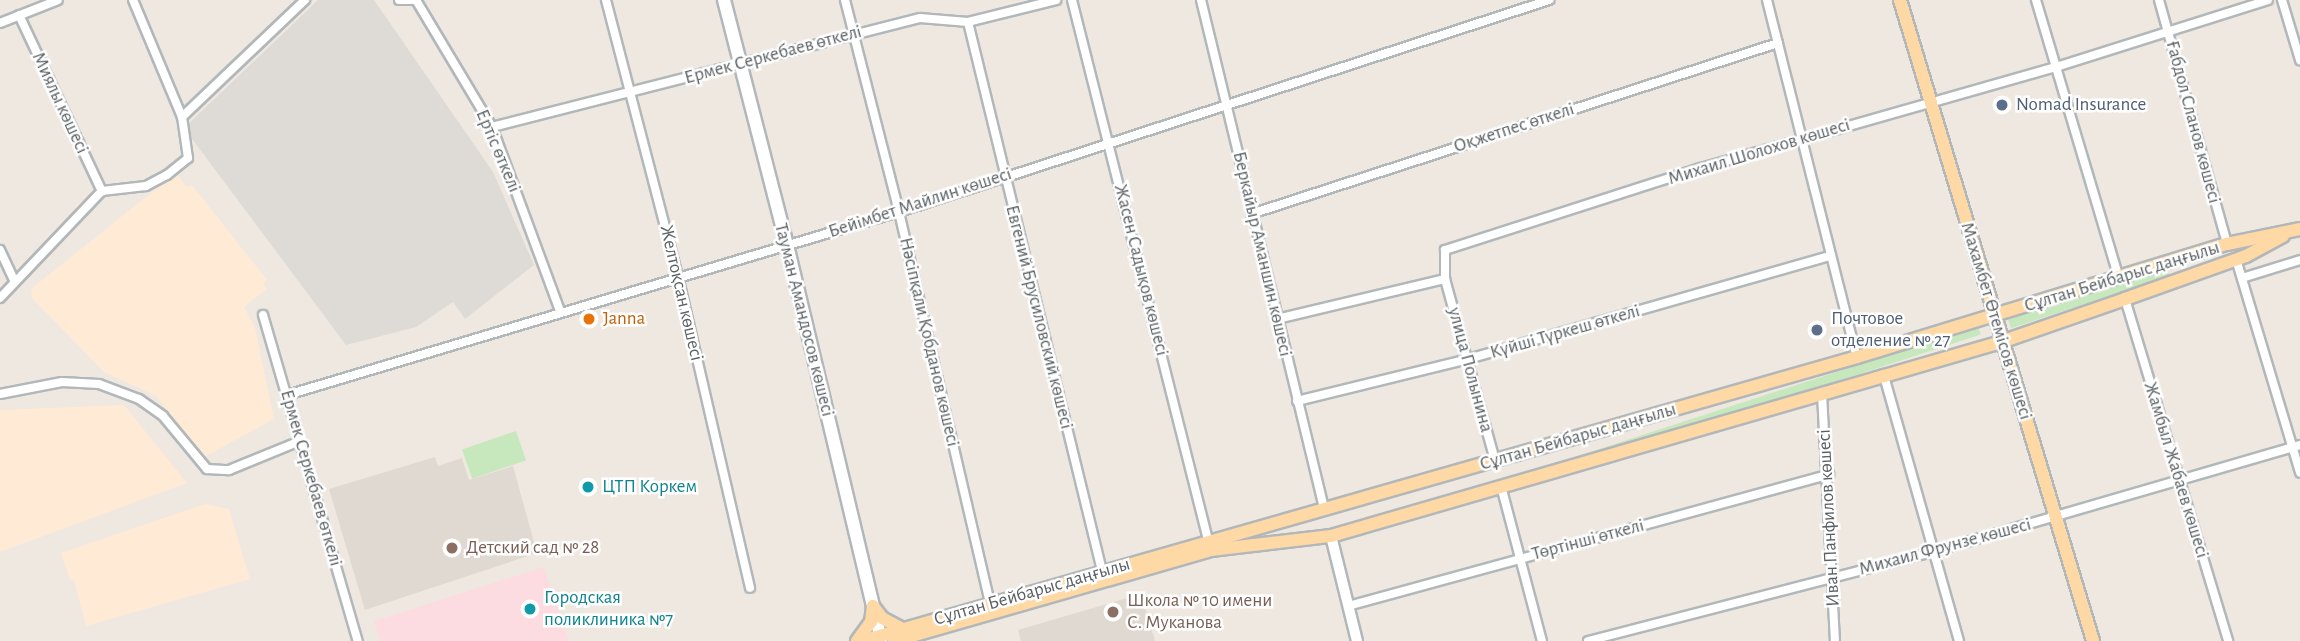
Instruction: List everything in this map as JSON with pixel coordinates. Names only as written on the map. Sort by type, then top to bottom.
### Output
[{"type":"main road","name":"Тауман Амандосов көшесі","points":[[724,0],[787,245],[880,638]]},
{"type":"main road","name":"Махамбет Өтемісов көшесі","points":[[1900,0],[2093,641]]},
{"type":"main road","name":"Сұлтан Бейбарыс даңғылы","points":[[901,637],[990,604],[1208,540],[1298,517],[1857,357],[2227,244],[2296,230]]},
{"type":"main road","name":"Сұлтан Бейбарыс даңғылы","points":[[860,641],[901,637],[1211,550],[1331,536],[2001,342],[2236,260],[2296,230]]},
{"type":"main road","points":[[1298,517],[1298,530],[1305,539]]},
{"type":"main road","points":[[873,606],[901,637]]},
{"type":"main road","points":[[860,641],[870,622],[873,606]]},
{"type":"street","points":[[0,23],[58,0]]},
{"type":"street","points":[[0,298],[102,191],[146,186],[188,158],[182,117],[133,0]]},
{"type":"street","points":[[182,117],[305,0]]},
{"type":"street","points":[[399,0],[414,0]]},
{"type":"street","name":"Ертіс өткелі","points":[[414,0],[492,127],[560,312]]},
{"type":"street","name":"Желтоқсан көшесі","points":[[606,0],[678,276],[750,588]]},
{"type":"street","name":"Нәсіпқали Қобданов көшесі","points":[[845,0],[899,212],[990,604]]},
{"type":"street","name":"Ермек Серкебаев өткелі","points":[[492,127],[920,18],[968,22],[1056,0]]},
{"type":"street","name":"Жасен Садықов көшесі","points":[[1072,0],[1208,540]]},
{"type":"street","name":"Беркайыр Аманшин көшесі","points":[[1201,0],[1324,508]]},
{"type":"street","name":"Бейімбет Майлин көшесі","points":[[287,395],[899,212],[1227,102],[1549,0]]},
{"type":"street","points":[[1767,0],[1857,357]]},
{"type":"street","points":[[2036,0],[2119,278]]},
{"type":"street","name":"Ғабдол Сланов көшесі","points":[[2159,0],[2227,244]]},
{"type":"street","name":"Михаил Шолохов көшесі","points":[[1445,279],[1446,250],[1802,138],[2056,67],[2268,0]]},
{"type":"street","points":[[2282,0],[2300,60]]},
{"type":"street","name":"Миялы көшесі","points":[[19,15],[102,191]]},
{"type":"street","name":"Евгений Брусиловский көшесі","points":[[968,22],[1102,571]]},
{"type":"street","name":"Оқжетпес өткелі","points":[[1251,214],[1778,43]]},
{"type":"street","points":[[0,250],[15,282]]},
{"type":"street","name":"Күйші Түркеш өткелі","points":[[1297,401],[1468,359],[1830,256]]},
{"type":"street","points":[[2236,260],[2296,446],[2300,473]]},
{"type":"street","points":[[2242,278],[2300,260]]},
{"type":"street","points":[[1277,319],[1445,279]]},
{"type":"street","name":"улица Полынина","points":[[1445,279],[1495,461]]},
{"type":"street","name":"Жамбыл Жабаев көшесі","points":[[2124,299],[2228,641]]},
{"type":"street","name":"Ермек Серкебаев өткелі","points":[[263,315],[358,641]]},
{"type":"street","points":[[1884,376],[1959,641]]},
{"type":"street","points":[[0,394],[62,382],[99,384],[138,399],[163,416],[207,469],[229,470],[300,441]]},
{"type":"street","name":"Иван Панфилов көшесі","points":[[1822,394],[1829,474],[1835,641]]},
{"type":"street","name":"Михаил Фрунзе көшесі","points":[[1588,641],[1932,552],[2296,446]]},
{"type":"street","name":"Төртінші өткелі","points":[[1348,606],[1829,474]]},
{"type":"street","points":[[1501,486],[1542,641]]},
{"type":"street","points":[[1331,536],[1357,641]]},
{"type":"shaded area","points":[[318,0],[374,0],[493,172],[534,265],[465,319],[453,302],[416,327],[346,345],[184,128]]},
{"type":"shaded area","points":[[176,173],[187,187],[192,185],[267,280],[263,283],[267,289],[244,307],[255,328],[274,419],[204,457],[156,396],[104,372],[32,298],[31,289]]},
{"type":"shaded area","points":[[124,405],[187,483],[0,552],[0,410]]},
{"type":"shaded area","points":[[435,457],[438,466],[462,458],[469,480],[513,466],[537,553],[365,610],[329,489]]},
{"type":"shaded area","points":[[205,504],[229,509],[250,579],[86,626],[74,580],[70,580],[61,553]]},
{"type":"shaded area","points":[[544,567],[569,641],[380,641],[374,621]]},
{"type":"shaded area","name":"Школа № 10 имени С. Муканова","points":[[1141,594],[1155,641],[1021,641],[1018,630]]},
{"type":"green space","points":[[2167,268],[2170,277],[2011,328],[2008,320]]},
{"type":"green space","points":[[1978,326],[1981,335],[1357,537],[1354,529]]},
{"type":"green space","points":[[516,431],[526,460],[472,479],[462,450]]},
{"type":"place","name":"Nomad Insurance","points":[[2002,105]]},
{"type":"place","name":"Janna","points":[[589,319]]},
{"type":"place","name":"Почтовое отделение № 27","points":[[1817,330]]},
{"type":"place","name":"ЦТП Коркем","points":[[588,487]]},
{"type":"place","name":"Детский сад № 28","points":[[452,548]]},
{"type":"place","name":"Городская поликлиника №7","points":[[530,609]]},
{"type":"place","name":"Школа № 10 имени С. Муканова","points":[[1113,612]]}]
